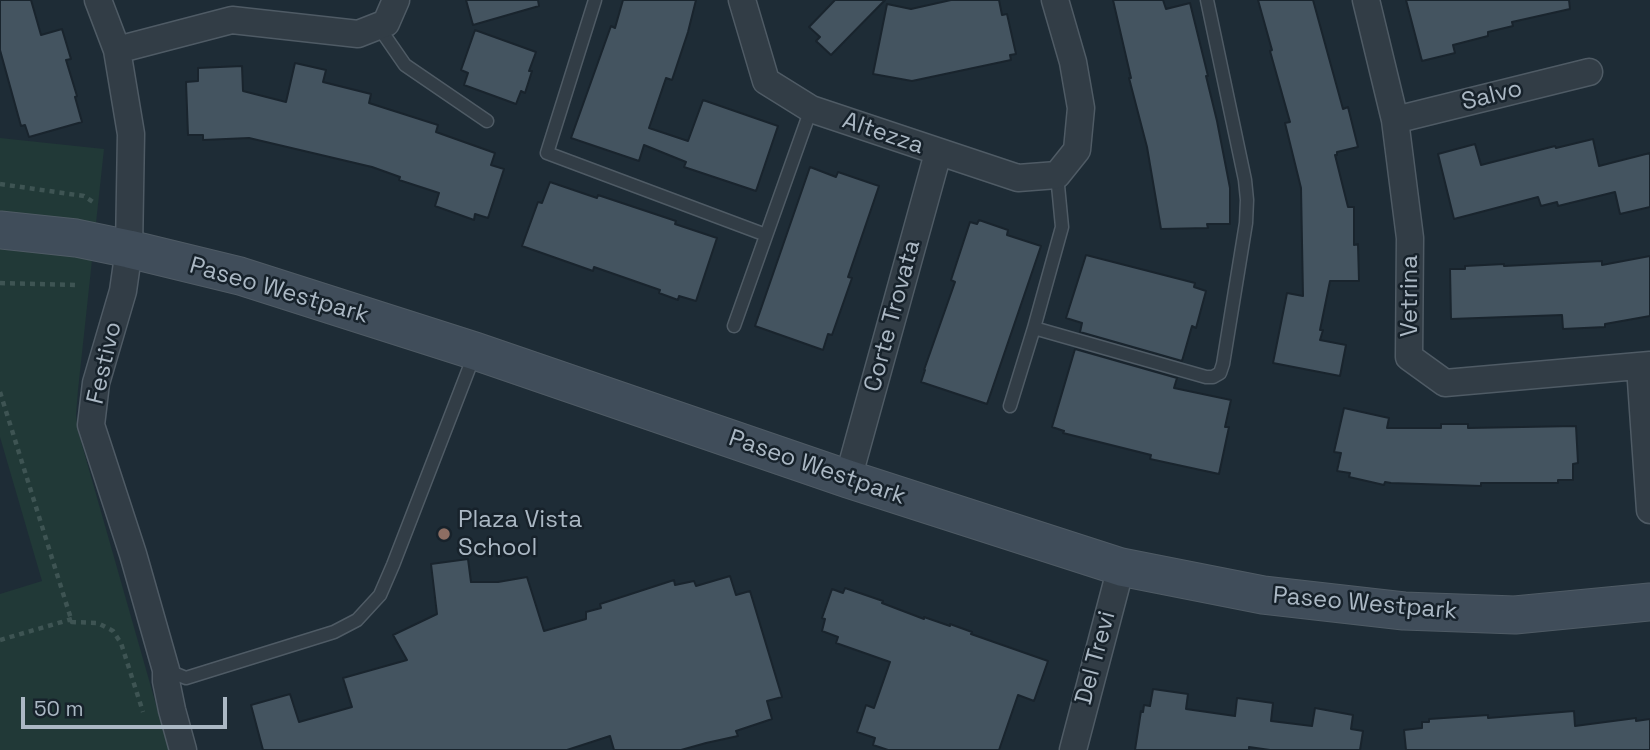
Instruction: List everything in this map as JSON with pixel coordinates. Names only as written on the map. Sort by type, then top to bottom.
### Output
[{"type":"street","name":"Festivo","points":[[99,0],[117,50],[131,134],[130,249],[123,291],[96,383],[91,425],[133,554],[166,670],[172,710],[183,750]]},
{"type":"street","points":[[117,50],[232,20],[358,34],[386,23],[396,0]]},
{"type":"street","name":"Altezza","points":[[742,0],[766,81],[811,109],[1018,178],[1057,175]]},
{"type":"street","points":[[1055,0],[1073,62],[1081,108],[1077,150],[1057,175]]},
{"type":"street","name":"Vetrina","points":[[1366,0],[1395,120],[1410,238],[1409,357],[1445,383],[1645,366]]},
{"type":"street","name":"Salvo","points":[[1395,120],[1589,72]]},
{"type":"street","name":"Corte Trovata","points":[[848,479],[938,153]]},
{"type":"street","name":"Paseo Westpark","points":[[0,230],[130,249],[240,276],[475,351],[848,479],[1121,567],[1263,595],[1404,611],[1515,615],[1650,602]]},
{"type":"street","points":[[1645,366],[1650,510]]},
{"type":"street","name":"Del Trevi","points":[[1073,750],[1121,567]]},
{"type":"lane","points":[[595,0],[547,153],[766,235]]},
{"type":"lane","points":[[1034,328],[1206,377],[1220,373],[1246,223],[1247,200],[1207,0]]},
{"type":"lane","points":[[378,26],[405,65],[487,121]]},
{"type":"lane","points":[[734,327],[811,109]]},
{"type":"lane","points":[[1010,406],[1062,227],[1057,175]]},
{"type":"lane","points":[[166,670],[186,678],[334,632],[357,620],[380,595],[475,351]]},
{"type":"path","points":[[0,184],[84,196],[93,202]]},
{"type":"path","points":[[0,283],[77,285]]},
{"type":"path","points":[[0,393],[72,622],[97,623],[113,631],[121,643],[144,716],[172,710]]},
{"type":"path","points":[[0,640],[72,619]]},
{"type":"green space","points":[[0,138],[104,149],[76,415],[78,431],[169,750],[0,750],[0,594],[42,581],[0,437]]},
{"type":"building","points":[[0,0],[31,0],[41,35],[62,29],[71,59],[66,60],[82,122],[29,137],[25,125],[21,126],[0,50]]},
{"type":"building","points":[[466,0],[538,0],[539,6],[473,25]]},
{"type":"building","points":[[623,0],[696,0],[672,80],[666,78],[649,128],[688,141],[703,100],[778,126],[756,191],[684,167],[686,162],[644,145],[639,161],[571,138],[611,26],[615,28]]},
{"type":"building","points":[[835,0],[885,0],[831,55],[816,41],[820,37],[809,27]]},
{"type":"building","points":[[951,0],[999,0],[1002,15],[1007,14],[1016,54],[1010,55],[1011,60],[912,81],[873,74],[887,4],[911,9]]},
{"type":"building","points":[[1113,0],[1163,0],[1166,9],[1190,3],[1208,76],[1230,188],[1230,224],[1207,224],[1208,228],[1161,229],[1147,147]]},
{"type":"building","points":[[1258,0],[1313,0],[1343,109],[1348,107],[1358,147],[1337,152],[1335,155],[1348,207],[1354,207],[1354,245],[1358,244],[1359,281],[1330,281],[1320,330],[1323,330],[1320,340],[1346,345],[1340,376],[1273,363],[1287,293],[1303,296],[1301,188],[1285,123],[1290,122]]},
{"type":"building","points":[[1406,0],[1569,0],[1570,9],[1512,22],[1513,26],[1488,32],[1488,36],[1453,45],[1455,53],[1422,61]]},
{"type":"building","points":[[475,30],[536,52],[525,93],[521,91],[516,104],[464,85],[468,73],[461,70]]},
{"type":"building","points":[[295,63],[326,70],[323,82],[371,94],[369,103],[438,125],[436,132],[495,153],[491,165],[504,169],[488,218],[475,214],[474,220],[435,206],[439,193],[399,180],[400,177],[372,167],[249,138],[203,140],[203,135],[188,135],[186,82],[198,81],[198,68],[242,66],[243,91],[286,102]]},
{"type":"building","points":[[1593,139],[1599,166],[1650,153],[1650,207],[1620,214],[1615,192],[1558,206],[1557,202],[1541,206],[1538,197],[1454,219],[1438,154],[1475,144],[1481,165]]},
{"type":"building","points":[[810,167],[836,177],[838,172],[879,186],[848,277],[852,278],[832,335],[828,334],[823,350],[755,326]]},
{"type":"building","points":[[550,182],[676,221],[675,224],[717,238],[696,301],[679,296],[678,300],[659,293],[660,290],[594,267],[593,271],[522,246],[538,202],[542,203]]},
{"type":"building","points":[[979,220],[1008,230],[1007,235],[1041,246],[987,404],[921,382],[955,282],[951,280],[970,222],[977,224]]},
{"type":"building","points":[[1086,255],[1195,283],[1194,287],[1206,291],[1196,328],[1192,326],[1182,361],[1080,332],[1082,323],[1066,318]]},
{"type":"building","points":[[1650,256],[1650,316],[1605,324],[1605,327],[1563,329],[1562,315],[1451,319],[1450,269],[1465,269],[1465,266],[1602,261],[1602,265]]},
{"type":"building","points":[[1075,349],[1177,378],[1174,388],[1231,400],[1225,427],[1229,427],[1219,474],[1150,459],[1151,455],[1063,433],[1064,431],[1052,427]]},
{"type":"building","points":[[1344,408],[1389,418],[1387,428],[1441,428],[1441,424],[1468,424],[1468,428],[1576,426],[1578,463],[1573,464],[1573,480],[1558,480],[1558,483],[1481,483],[1481,486],[1385,482],[1384,485],[1349,477],[1350,473],[1337,471],[1341,453],[1334,452]]},
{"type":"building","points":[[468,559],[471,582],[498,582],[527,577],[544,631],[586,619],[586,612],[601,608],[600,604],[674,580],[675,585],[694,581],[696,586],[730,576],[736,595],[750,591],[782,697],[767,701],[772,719],[736,731],[738,736],[681,750],[614,750],[610,736],[567,750],[263,750],[251,705],[290,694],[299,722],[352,707],[343,678],[407,660],[393,635],[437,614],[431,564]]},
{"type":"building","points":[[845,588],[924,619],[950,624],[1048,661],[1034,701],[1018,695],[999,750],[888,750],[873,745],[875,738],[857,732],[866,705],[874,708],[890,662],[836,643],[838,637],[822,631],[825,619],[822,618],[832,589],[843,593]]},
{"type":"building","points":[[1153,689],[1188,694],[1186,709],[1235,716],[1237,698],[1273,703],[1271,721],[1312,726],[1315,708],[1353,715],[1351,729],[1363,731],[1360,750],[1270,750],[1249,747],[1249,750],[1135,750],[1141,711],[1143,712],[1144,705],[1150,706]]},
{"type":"building","points":[[1574,711],[1575,726],[1636,718],[1636,721],[1650,719],[1650,750],[1406,750],[1404,730],[1422,728],[1422,722],[1429,722],[1429,719],[1488,715],[1488,718]]},
{"type":"place","name":"Plaza Vista School","points":[[444,534]]}]
